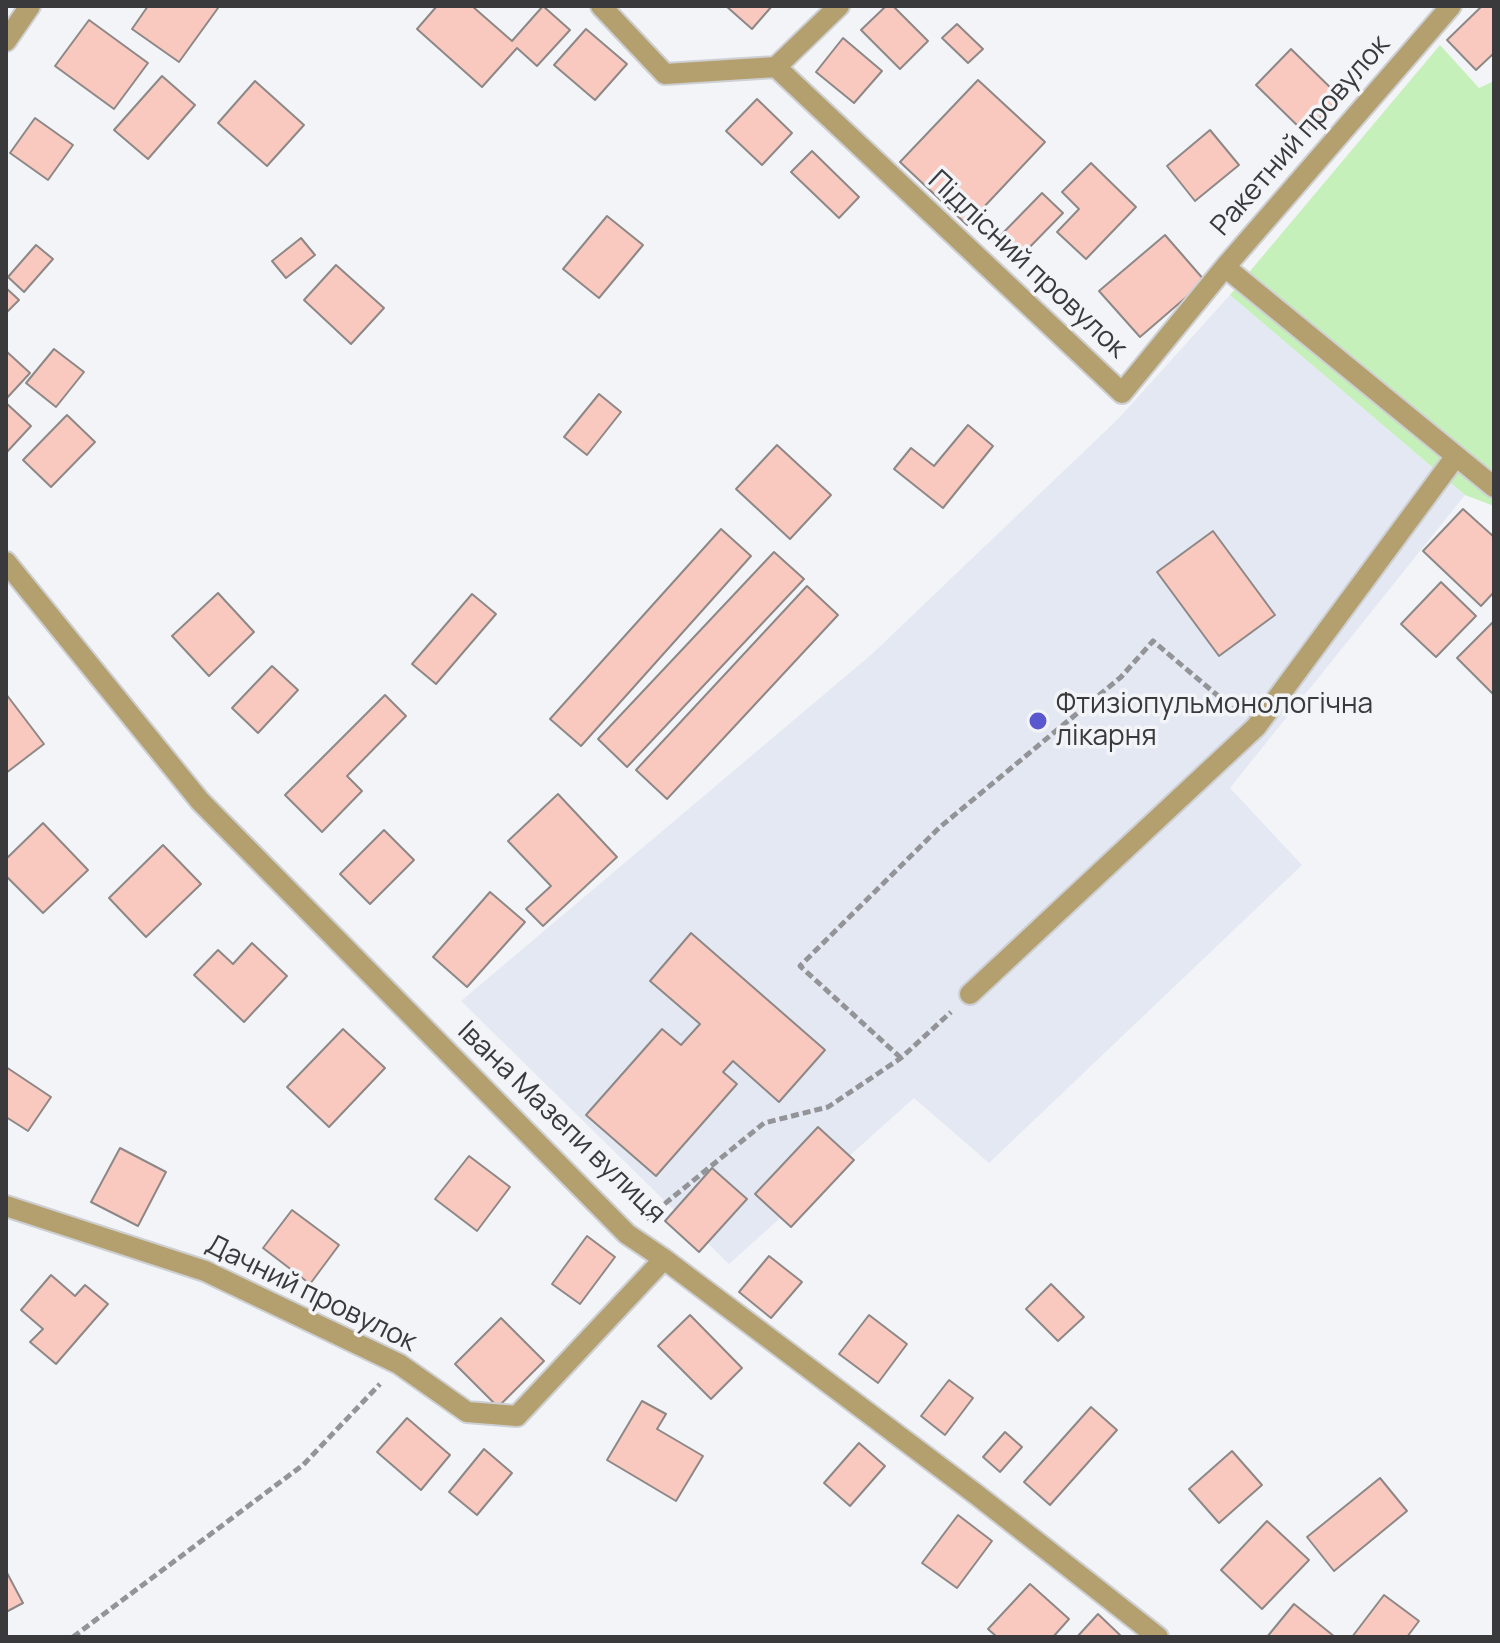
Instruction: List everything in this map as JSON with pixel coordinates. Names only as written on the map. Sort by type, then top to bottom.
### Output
[{"type":"street","points":[[6,41],[30,6]]},
{"type":"street","points":[[601,6],[665,74],[776,67],[839,6]]},
{"type":"street","name":"Ракетний провулок","points":[[1225,267],[1451,6]]},
{"type":"street","name":"Підлісний провулок","points":[[776,67],[1122,393],[1225,267]]},
{"type":"street","points":[[1225,267],[1494,487]]},
{"type":"street","points":[[970,994],[1256,727],[1456,456]]},
{"type":"street","name":"Івана Мазепи вулиця","points":[[6,562],[200,801],[627,1234],[977,1495],[1158,1637]]},
{"type":"street","name":"Дачний провулок","points":[[6,1206],[205,1271],[399,1364],[467,1412],[517,1416],[664,1259]]},
{"type":"path","points":[[901,1058],[800,966],[940,827],[1121,677],[1153,641],[1256,727]]},
{"type":"path","points":[[627,1234],[764,1123],[828,1107],[901,1058],[970,994]]},
{"type":"path","points":[[73,1637],[303,1465],[399,1364]]},
{"type":"shaded area","name":"Фтизіопульмонологічна лікарня","points":[[1230,295],[1465,495],[1230,788],[1302,865],[989,1163],[914,1098],[729,1264],[461,1001],[872,654],[1118,419]]},
{"type":"green space","points":[[1440,45],[1479,88],[1494,81],[1494,506],[1465,495],[1230,295]]},
{"type":"building","points":[[148,6],[218,8],[179,62],[132,29]]},
{"type":"building","points":[[437,6],[472,6],[512,41],[543,6],[570,30],[537,66],[517,48],[482,87],[417,29]]},
{"type":"building","points":[[726,6],[772,6],[752,29]]},
{"type":"building","points":[[886,6],[893,6],[928,41],[900,69],[861,30]]},
{"type":"building","points":[[1482,6],[1494,6],[1494,53],[1476,70],[1447,40]]},
{"type":"building","points":[[89,20],[148,63],[114,109],[55,66]]},
{"type":"building","points":[[957,24],[983,49],[968,63],[942,38]]},
{"type":"building","points":[[586,29],[627,64],[595,100],[554,65]]},
{"type":"building","points":[[843,38],[882,71],[854,103],[816,72]]},
{"type":"building","points":[[1291,49],[1340,97],[1305,133],[1256,85]]},
{"type":"building","points":[[162,76],[195,105],[148,159],[114,130]]},
{"type":"building","points":[[978,80],[1045,142],[967,225],[900,162]]},
{"type":"building","points":[[255,81],[304,125],[267,166],[218,123]]},
{"type":"building","points":[[757,99],[792,133],[762,165],[726,131]]},
{"type":"building","points":[[35,118],[73,145],[48,180],[10,153]]},
{"type":"building","points":[[1210,130],[1239,165],[1195,201],[1167,166]]},
{"type":"building","points":[[812,151],[859,197],[839,218],[791,172]]},
{"type":"building","points":[[1091,163],[1136,207],[1086,259],[1057,232],[1079,209],[1062,192]]},
{"type":"building","points":[[1042,193],[1063,213],[1021,256],[1000,236]]},
{"type":"building","points":[[607,216],[643,245],[599,298],[563,269]]},
{"type":"building","points":[[1165,235],[1205,281],[1140,337],[1099,291]]},
{"type":"building","points":[[301,238],[315,255],[286,278],[272,261]]},
{"type":"building","points":[[36,245],[53,259],[24,292],[8,277]]},
{"type":"building","points":[[336,265],[384,308],[351,344],[304,300]]},
{"type":"building","points":[[6,288],[19,300],[6,313]]},
{"type":"building","points":[[54,349],[84,372],[56,407],[26,383]]},
{"type":"building","points":[[6,351],[30,373],[6,399]]},
{"type":"building","points":[[599,394],[621,412],[587,455],[564,437]]},
{"type":"building","points":[[6,403],[31,426],[6,453]]},
{"type":"building","points":[[67,415],[95,442],[51,487],[23,460]]},
{"type":"building","points":[[968,425],[993,446],[943,508],[894,469],[911,448],[934,466]]},
{"type":"building","points":[[777,445],[831,495],[790,539],[736,489]]},
{"type":"building","points":[[1463,509],[1494,537],[1494,592],[1481,606],[1423,551]]},
{"type":"building","points":[[721,529],[751,556],[581,746],[550,719]]},
{"type":"building","points":[[1213,531],[1275,615],[1219,656],[1157,572]]},
{"type":"building","points":[[774,552],[804,579],[627,767],[598,739]]},
{"type":"building","points":[[1441,582],[1476,616],[1436,657],[1401,624]]},
{"type":"building","points":[[807,586],[838,615],[667,799],[636,770]]},
{"type":"building","points":[[218,593],[254,632],[209,676],[172,636]]},
{"type":"building","points":[[472,594],[496,614],[436,684],[412,664]]},
{"type":"building","points":[[1494,621],[1494,695],[1457,658]]},
{"type":"building","points":[[272,666],[298,690],[258,733],[232,708]]},
{"type":"building","points":[[6,694],[44,744],[6,773]]},
{"type":"building","points":[[385,695],[406,716],[347,776],[362,791],[322,832],[285,795]]},
{"type":"building","points":[[558,794],[617,857],[543,926],[526,909],[551,886],[508,841]]},
{"type":"building","points":[[43,823],[88,870],[43,913],[6,876],[6,859]]},
{"type":"building","points":[[384,830],[414,860],[370,904],[340,874]]},
{"type":"building","points":[[163,845],[201,884],[146,937],[109,898]]},
{"type":"building","points":[[490,892],[525,922],[467,987],[433,957]]},
{"type":"building","points":[[691,933],[825,1050],[779,1102],[733,1061],[723,1072],[737,1084],[656,1176],[586,1115],[662,1029],[681,1045],[700,1024],[650,981]]},
{"type":"building","points":[[252,943],[287,976],[244,1022],[194,975],[218,950],[233,964]]},
{"type":"building","points":[[343,1029],[385,1068],[329,1127],[287,1087]]},
{"type":"building","points":[[6,1067],[51,1097],[28,1131],[6,1117]]},
{"type":"building","points":[[818,1127],[854,1160],[791,1227],[755,1194]]},
{"type":"building","points":[[120,1148],[166,1172],[138,1226],[91,1202]]},
{"type":"building","points":[[469,1156],[510,1187],[477,1231],[435,1199]]},
{"type":"building","points":[[712,1168],[747,1199],[699,1252],[665,1221]]},
{"type":"building","points":[[292,1210],[339,1245],[310,1284],[263,1248]]},
{"type":"building","points":[[587,1236],[615,1257],[580,1304],[552,1284]]},
{"type":"building","points":[[769,1256],[802,1282],[771,1318],[739,1292]]},
{"type":"building","points":[[51,1275],[75,1296],[85,1285],[108,1304],[56,1364],[30,1342],[43,1329],[21,1310]]},
{"type":"building","points":[[1051,1284],[1084,1317],[1058,1341],[1026,1309]]},
{"type":"building","points":[[690,1315],[742,1368],[711,1399],[658,1346]]},
{"type":"building","points":[[869,1315],[907,1344],[878,1383],[839,1354]]},
{"type":"building","points":[[501,1318],[544,1361],[498,1407],[455,1364]]},
{"type":"building","points":[[949,1380],[973,1398],[945,1435],[921,1416]]},
{"type":"building","points":[[642,1401],[666,1414],[657,1429],[703,1456],[676,1501],[607,1460]]},
{"type":"building","points":[[1091,1407],[1117,1430],[1050,1505],[1024,1482]]},
{"type":"building","points":[[407,1418],[450,1455],[421,1490],[377,1452]]},
{"type":"building","points":[[1005,1432],[1022,1447],[1000,1472],[983,1457]]},
{"type":"building","points":[[859,1443],[885,1466],[850,1506],[824,1483]]},
{"type":"building","points":[[484,1449],[512,1473],[477,1515],[449,1492]]},
{"type":"building","points":[[1232,1451],[1262,1485],[1219,1523],[1189,1489]]},
{"type":"building","points":[[1380,1478],[1407,1511],[1334,1571],[1307,1537]]},
{"type":"building","points":[[958,1515],[992,1541],[957,1588],[922,1563]]},
{"type":"building","points":[[1267,1521],[1309,1560],[1262,1609],[1221,1570]]},
{"type":"building","points":[[6,1571],[23,1603],[6,1612]]},
{"type":"building","points":[[1030,1584],[1069,1619],[1053,1637],[997,1637],[988,1629]]},
{"type":"building","points":[[1384,1595],[1419,1621],[1407,1637],[1352,1637]]},
{"type":"building","points":[[1294,1604],[1335,1637],[1267,1637]]},
{"type":"building","points":[[1098,1614],[1122,1637],[1077,1637]]},
{"type":"place","name":"Фтизіопульмонологічна лікарня","points":[[1038,721]]}]
